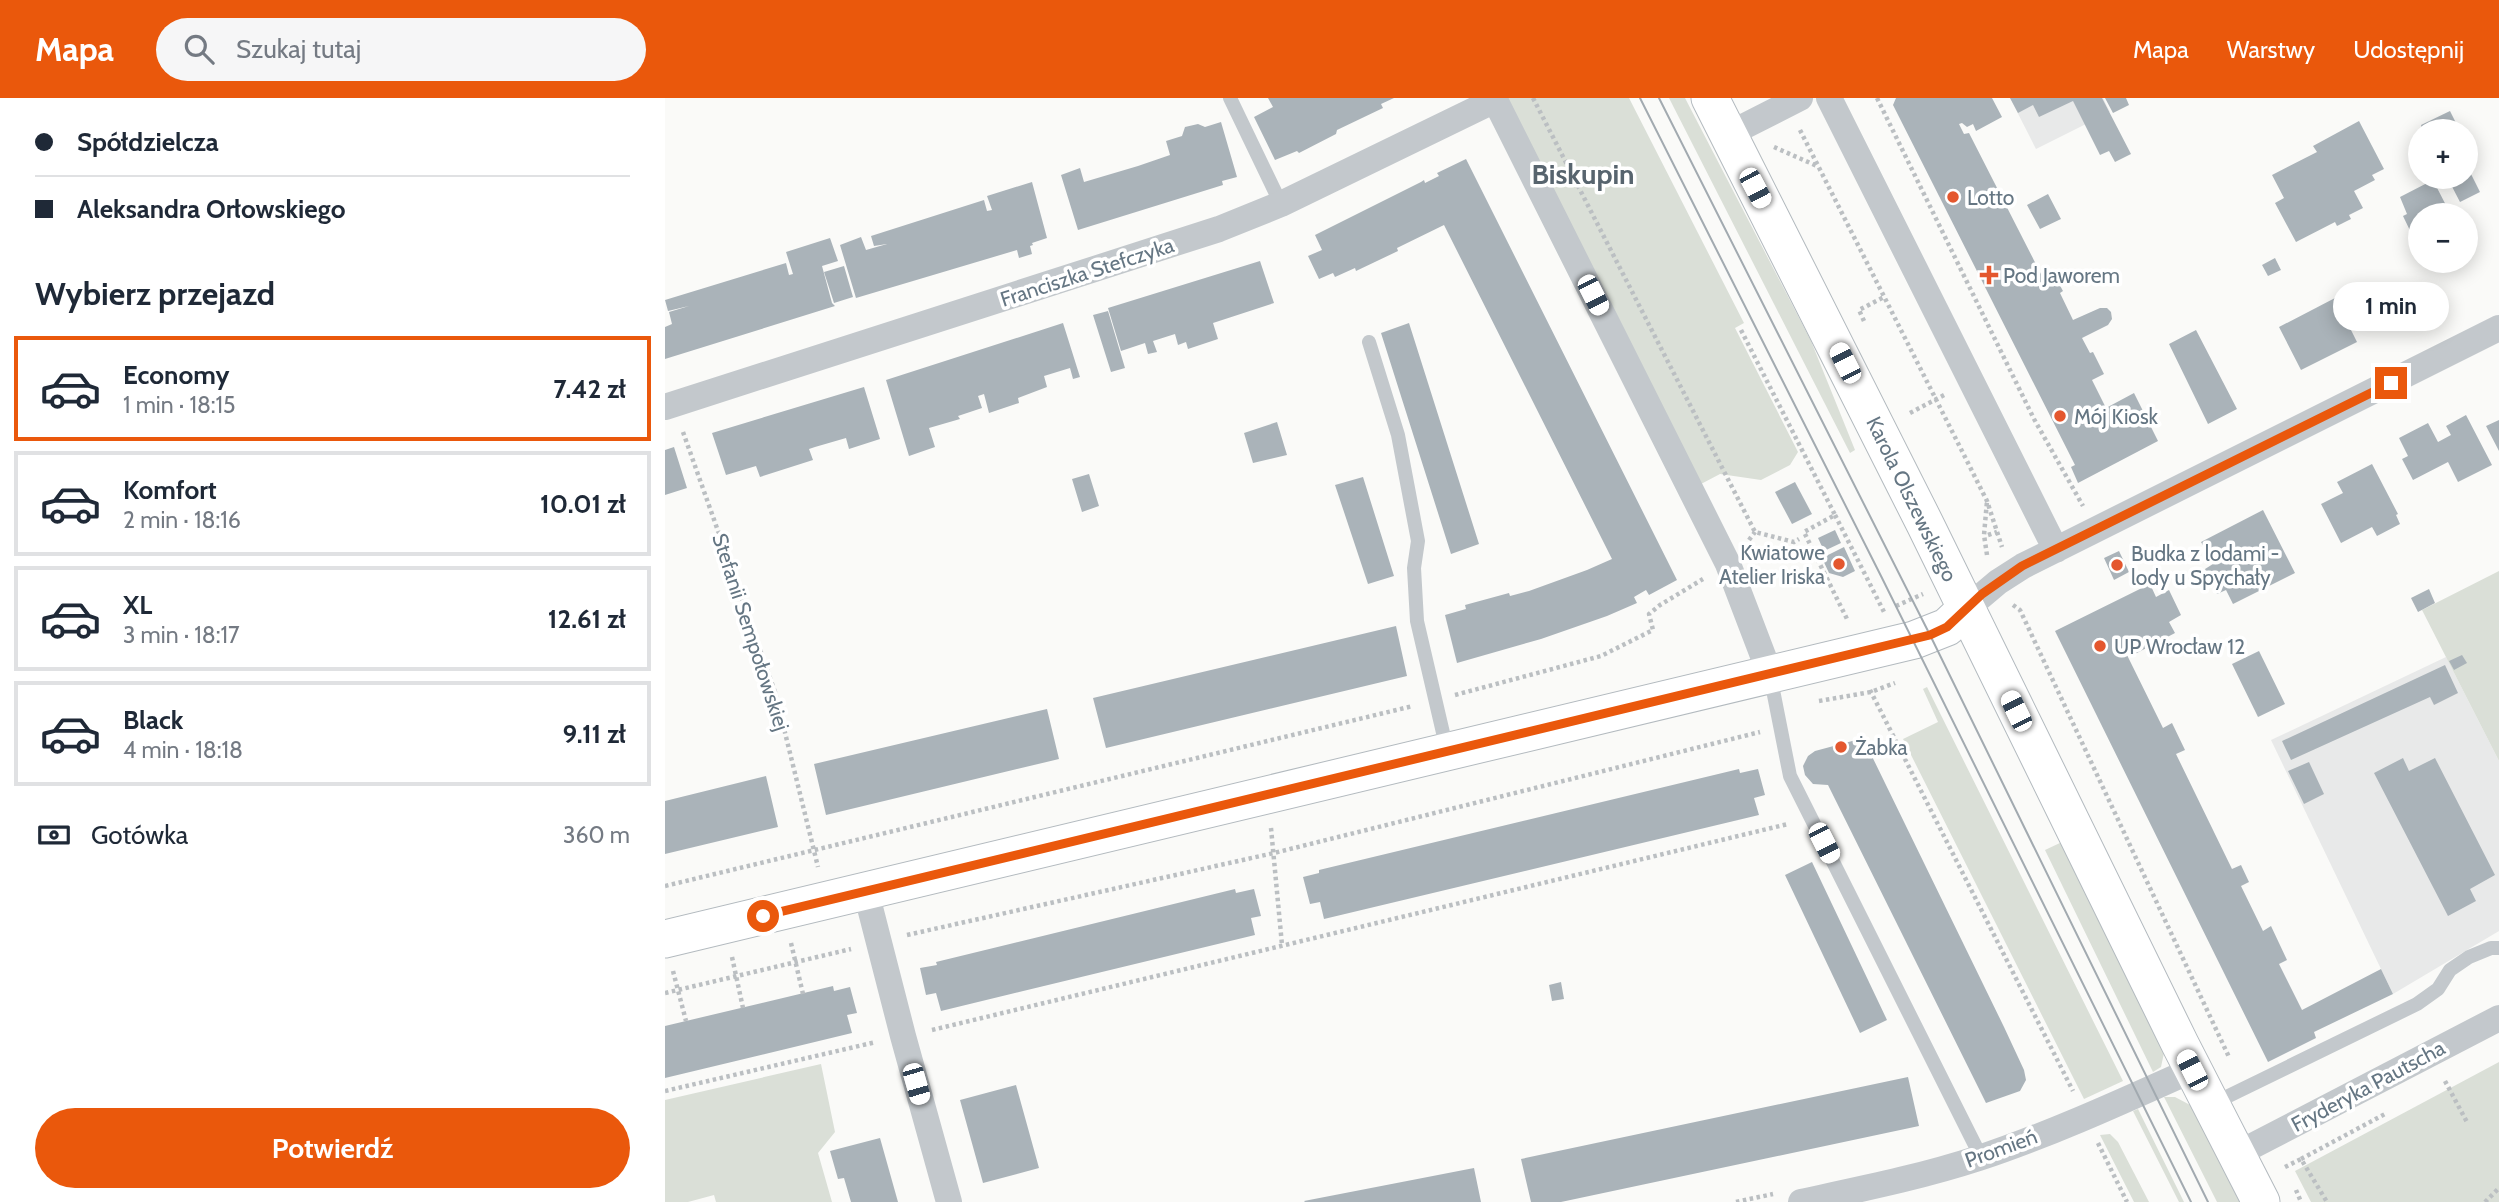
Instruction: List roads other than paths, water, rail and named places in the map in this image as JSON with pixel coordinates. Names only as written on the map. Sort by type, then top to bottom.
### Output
[{"type":"street","name":"Karola Olszewskiego","points":[[1710,98],[1822,317],[2192,1070],[2227,1097],[2237,1154],[2261,1202]]},
{"type":"street","points":[[1729,134],[1800,98]]},
{"type":"street","points":[[1829,98],[2056,550]]},
{"type":"street","name":"Franciszka Stefczyka","points":[[669,406],[1219,229],[1281,204],[1495,99]]},
{"type":"street","points":[[1495,99],[1728,564],[1770,674]]},
{"type":"street","points":[[668,951],[866,892],[1930,635],[1947,627],[1966,608],[2013,572],[2499,328]]},
{"type":"street","points":[[866,892],[949,1202]]},
{"type":"street","name":"Fryderyka Pautscha","points":[[2237,1154],[2499,1018]]},
{"type":"street","name":"Promień","points":[[1801,1202],[1915,1176],[1981,1157],[2079,1119],[2192,1070]]},
{"type":"lane","points":[[1230,98],[1281,204]]},
{"type":"lane","points":[[1369,342],[1398,435],[1418,541],[1414,568],[1417,621],[1447,752]]},
{"type":"lane","points":[[1770,674],[1790,776],[1981,1157]]},
{"type":"lane","points":[[2227,1097],[2417,1004],[2438,989],[2450,970],[2469,957],[2491,948],[2499,948]]},
{"type":"tram line","points":[[1640,98],[1881,576],[2191,1202]]},
{"type":"tram line","points":[[1659,98],[1930,635],[2208,1202]]},
{"type":"place","name":"Lotto","points":[[1953,197]]},
{"type":"place","name":"Pod Jaworem","points":[[1989,275]]},
{"type":"place","name":"Mój Kiosk","points":[[2060,416]]},
{"type":"place","name":"Kwiatowe Atelier Iriska","points":[[1839,564]]},
{"type":"place","name":"Budka z lodami - lody u Spychały","points":[[2117,565]]},
{"type":"place","name":"UP Wrocław 12","points":[[2100,646]]},
{"type":"place","name":"Żabka","points":[[1841,747]]},
{"type":"district","name":"Biskupin","points":[[1583,174]]}]
